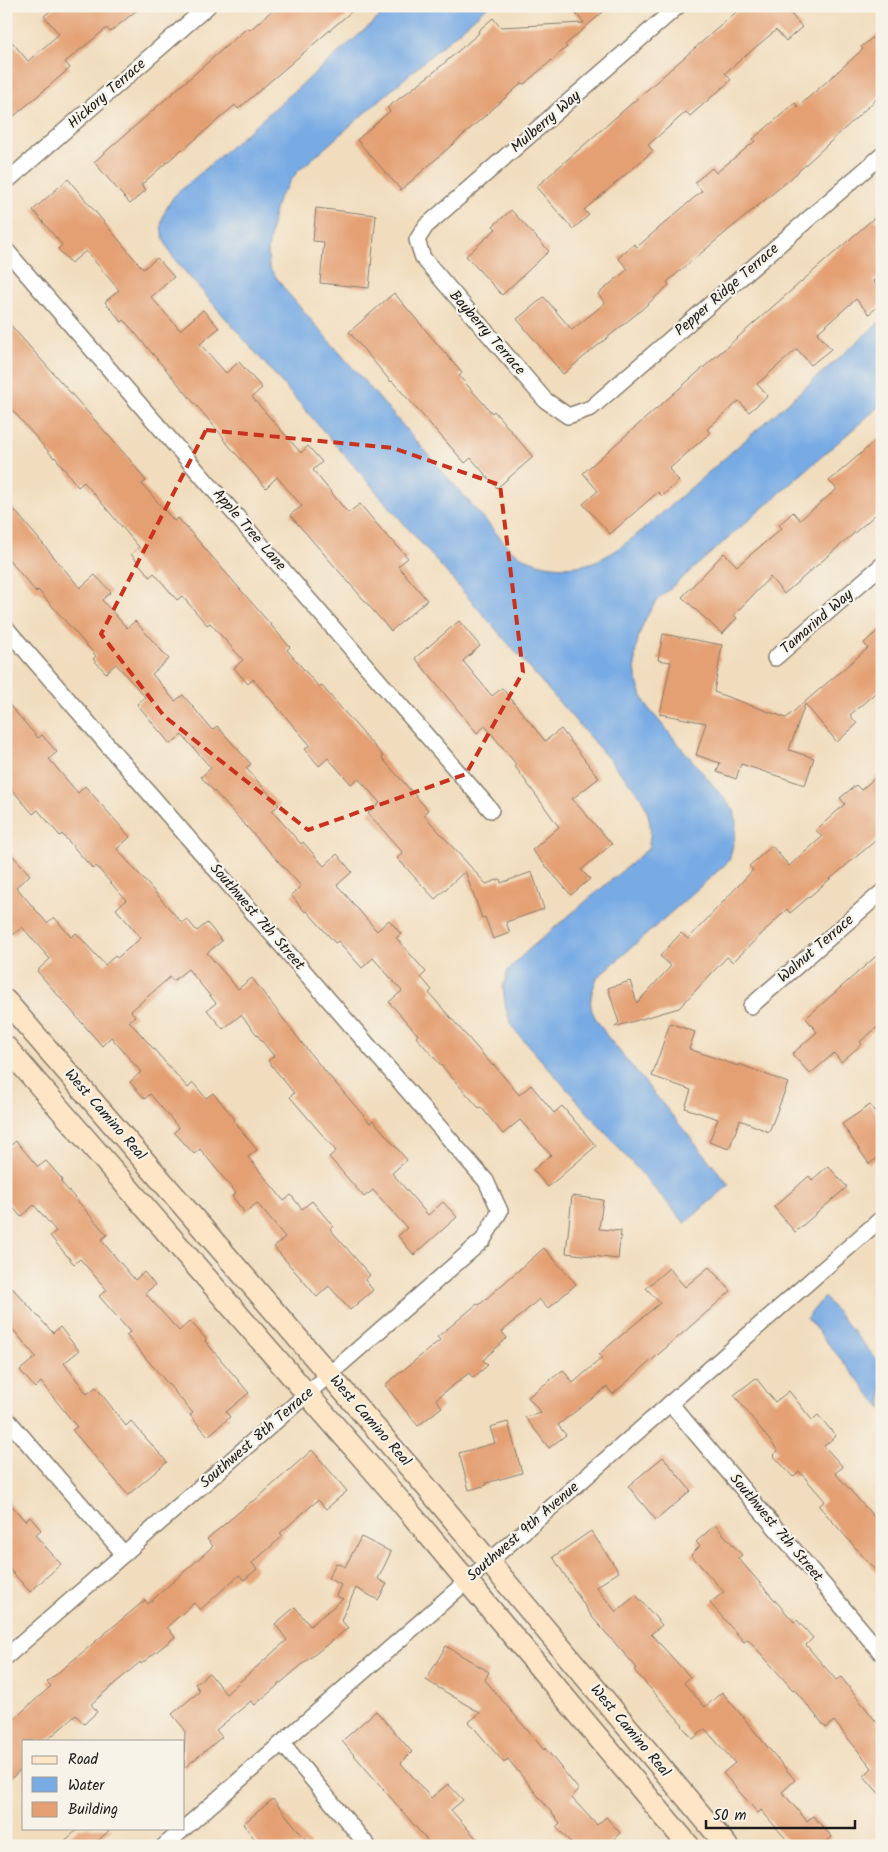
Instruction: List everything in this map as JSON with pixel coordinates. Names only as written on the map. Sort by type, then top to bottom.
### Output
[{"type":"street","name":"Hickory Terrace","points":[[6,182],[208,6]]},
{"type":"street","name":"Mulberry Way","points":[[417,240],[426,226],[678,6]]},
{"type":"street","name":"Pepper Ridge Terrace","points":[[568,416],[591,408],[882,155]]},
{"type":"street","name":"Bayberry Terrace","points":[[417,240],[423,258],[545,400],[568,416]]},
{"type":"street","name":"Apple Tree Lane","points":[[6,250],[491,810]]},
{"type":"street","name":"Tamarind Way","points":[[775,658],[882,565]]},
{"type":"street","name":"Southwest 7th Street","points":[[6,628],[486,1180],[500,1211]]},
{"type":"street","name":"Walnut Terrace","points":[[751,1006],[882,892]]},
{"type":"street","name":"West Camino Real","points":[[6,1001],[423,1483],[727,1846]]},
{"type":"street","name":"West Camino Real","points":[[6,1046],[394,1494],[689,1846]]},
{"type":"street","name":"Southwest 8th Terrace","points":[[6,1657],[483,1240],[500,1211]]},
{"type":"street","name":"Southwest 9th Avenue","points":[[185,1828],[882,1218]]},
{"type":"street","name":"Southwest 7th Street","points":[[670,1403],[882,1654]]},
{"type":"street","points":[[6,1418],[124,1554]]},
{"type":"street","points":[[282,1743],[368,1846]]},
{"type":"street","name":"Southwest 9th Avenue","points":[[164,1846],[182,1830]]},
{"type":"highlighted area","points":[[206,430],[393,448],[500,485],[523,672],[466,774],[308,830],[164,716],[101,634]]},
{"type":"water","points":[[392,6],[488,6],[297,172],[278,199],[268,251],[269,267],[286,291],[510,549],[519,555],[540,564],[563,567],[596,561],[615,551],[645,528],[882,320],[882,404],[658,599],[649,612],[638,639],[635,667],[637,681],[649,709],[734,810],[736,823],[729,861],[597,978],[591,996],[594,1015],[607,1036],[729,1185],[685,1223],[512,1027],[506,1009],[503,988],[508,970],[527,951],[648,849],[650,821],[639,794],[175,260],[162,235],[161,228],[164,214],[174,196]]},
{"type":"water","points":[[824,1297],[882,1366],[882,1409],[807,1318]]},
{"type":"building","points":[[56,6],[142,6],[110,32],[107,28],[65,62],[70,68],[6,123],[6,35],[28,61],[59,34],[44,16]]},
{"type":"building","points":[[277,6],[358,6],[238,109],[235,105],[182,149],[141,185],[146,190],[130,204],[94,162],[247,28],[250,30]]},
{"type":"building","points":[[569,6],[610,6],[565,45],[567,47],[524,84],[522,83],[401,190],[357,140],[390,111],[387,108],[434,72],[479,33],[478,31],[493,18],[500,27],[584,23]]},
{"type":"building","points":[[743,6],[784,6],[802,27],[786,41],[776,30],[725,73],[731,80],[690,116],[686,112],[648,145],[653,151],[584,210],[589,215],[573,229],[536,187]]},
{"type":"building","points":[[882,30],[882,94],[789,180],[667,282],[669,285],[640,311],[563,374],[517,319],[544,297],[572,330],[605,303],[598,294],[628,269],[618,258],[634,244],[637,247],[702,191],[695,182],[712,168],[716,173],[755,141],[753,139],[795,103],[798,107],[863,49],[861,47]]},
{"type":"building","points":[[68,179],[143,269],[157,258],[174,277],[151,297],[180,330],[203,310],[219,328],[200,344],[226,373],[239,362],[262,388],[252,397],[301,453],[308,446],[322,462],[313,470],[348,513],[360,504],[408,558],[398,566],[427,600],[391,631],[290,515],[302,506],[277,477],[266,488],[124,320],[122,322],[105,302],[119,290],[86,251],[71,263],[58,249],[62,245],[33,210]]},
{"type":"building","points":[[316,208],[376,215],[369,288],[320,283],[324,242],[313,241]]},
{"type":"building","points":[[511,210],[549,251],[502,295],[466,256],[496,229],[493,226]]},
{"type":"building","points":[[874,218],[882,227],[882,274],[873,281],[882,291],[882,303],[869,314],[856,299],[817,333],[831,349],[811,365],[797,349],[757,384],[768,396],[749,412],[739,401],[707,429],[710,433],[669,469],[679,481],[662,496],[658,492],[610,534],[583,504],[598,491],[583,473]]},
{"type":"building","points":[[394,293],[462,373],[459,376],[492,413],[494,411],[533,457],[497,488],[471,458],[465,463],[391,382],[349,332]]},
{"type":"building","points":[[6,320],[130,460],[146,481],[142,484],[174,521],[178,518],[195,537],[290,647],[287,650],[319,687],[321,685],[383,756],[382,758],[428,810],[423,814],[486,884],[500,879],[501,883],[532,872],[544,909],[506,922],[510,933],[493,939],[485,917],[482,918],[465,871],[435,899],[397,858],[403,853],[368,813],[380,803],[358,778],[351,784],[328,758],[319,766],[305,749],[310,745],[253,679],[248,684],[234,668],[243,660],[210,623],[207,625],[182,596],[177,600],[154,573],[150,577],[131,554],[139,547],[84,482],[78,487],[55,457],[6,403]]},
{"type":"building","points":[[882,435],[882,509],[784,594],[770,577],[734,615],[737,618],[722,634],[682,597],[724,553],[737,566],[782,528],[779,525],[793,512],[800,520],[837,489],[829,481]]},
{"type":"building","points":[[6,500],[80,588],[95,575],[111,592],[102,600],[127,628],[135,621],[169,659],[152,674],[175,701],[183,695],[212,730],[217,726],[251,764],[246,768],[279,805],[272,811],[301,844],[303,842],[324,866],[337,854],[352,872],[337,885],[377,931],[389,920],[401,934],[396,938],[426,972],[421,977],[432,990],[429,993],[519,1095],[531,1085],[554,1113],[562,1106],[596,1146],[548,1187],[533,1170],[551,1155],[520,1120],[503,1134],[481,1107],[479,1108],[416,1037],[418,1035],[389,1002],[402,991],[373,958],[362,968],[338,941],[335,943],[291,895],[301,886],[201,777],[211,768],[182,735],[170,744],[137,704],[145,697],[116,664],[106,673],[93,659],[96,656],[38,590],[36,592],[6,556]]},
{"type":"building","points":[[459,621],[480,646],[463,661],[492,696],[502,688],[545,741],[561,729],[599,778],[572,799],[612,844],[581,870],[590,879],[571,895],[532,850],[559,827],[514,765],[516,764],[485,726],[477,733],[415,658]]},
{"type":"building","points":[[882,627],[882,687],[850,715],[857,724],[837,742],[805,704],[789,750],[814,758],[805,785],[741,764],[736,779],[717,772],[720,763],[696,755],[706,723],[660,714],[671,662],[658,660],[663,634],[722,645],[714,692],[786,718],[868,648],[864,643]]},
{"type":"building","points":[[6,701],[38,738],[42,735],[57,752],[49,759],[78,793],[85,786],[130,837],[117,849],[182,923],[187,919],[197,931],[207,923],[222,941],[207,953],[238,989],[252,978],[312,1056],[370,1123],[373,1120],[407,1160],[392,1173],[428,1215],[443,1202],[457,1217],[414,1255],[398,1236],[407,1228],[373,1190],[364,1197],[329,1157],[336,1151],[290,1097],[294,1093],[268,1061],[274,1056],[241,1015],[223,1029],[207,1010],[216,1003],[188,969],[173,981],[170,977],[131,1011],[135,1016],[129,1021],[188,1088],[193,1083],[206,1098],[213,1093],[235,1119],[233,1120],[257,1150],[248,1157],[284,1201],[291,1195],[302,1209],[312,1201],[333,1226],[330,1229],[370,1275],[365,1280],[373,1290],[350,1310],[329,1286],[317,1297],[274,1247],[285,1237],[257,1203],[245,1213],[232,1196],[236,1193],[200,1149],[194,1154],[174,1132],[179,1128],[150,1094],[145,1099],[130,1082],[141,1072],[111,1037],[102,1046],[37,971],[50,959],[22,927],[13,935],[6,926],[6,848],[30,875],[16,887],[47,923],[54,917],[71,937],[76,933],[105,965],[115,956],[117,958],[141,938],[116,909],[126,900],[96,866],[93,869],[62,834],[60,836],[38,810],[33,814],[6,783]]},
{"type":"building","points":[[882,772],[882,835],[790,913],[787,909],[733,962],[727,957],[679,1008],[614,1027],[619,1023],[608,988],[630,981],[637,1003],[671,966],[660,956],[681,933],[688,939],[753,870],[749,866],[772,846],[789,866],[822,837],[816,830],[845,804],[840,798],[856,785],[861,790]]},
{"type":"building","points":[[882,951],[882,1023],[841,1062],[834,1053],[810,1074],[792,1054],[817,1032],[806,1018]]},
{"type":"building","points":[[670,1023],[695,1032],[689,1049],[738,1066],[739,1064],[788,1083],[769,1132],[740,1120],[729,1149],[709,1142],[718,1119],[685,1108],[691,1090],[652,1076]]},
{"type":"building","points":[[870,1105],[882,1121],[882,1155],[869,1164],[842,1124]]},
{"type":"building","points":[[16,1141],[38,1167],[46,1161],[63,1180],[61,1182],[107,1235],[101,1240],[135,1280],[144,1272],[155,1285],[145,1293],[179,1331],[190,1321],[249,1393],[226,1412],[230,1417],[208,1436],[190,1415],[193,1413],[126,1335],[130,1332],[99,1296],[107,1290],[80,1259],[74,1264],[50,1236],[56,1231],[34,1205],[21,1217],[6,1199],[6,1149]]},
{"type":"building","points":[[828,1166],[847,1187],[795,1232],[774,1207],[809,1176],[812,1180]]},
{"type":"building","points":[[572,1196],[603,1200],[599,1229],[621,1231],[618,1259],[566,1253]]},
{"type":"building","points":[[544,1248],[576,1284],[548,1309],[539,1299],[502,1332],[507,1338],[483,1360],[488,1365],[473,1378],[469,1373],[436,1399],[442,1407],[418,1426],[385,1385],[440,1340],[437,1337],[477,1304],[479,1305]]},
{"type":"building","points":[[709,1267],[731,1291],[613,1394],[607,1387],[558,1425],[566,1435],[549,1448],[525,1417],[541,1413],[528,1397],[563,1370],[573,1383],[602,1358],[599,1354],[660,1303],[646,1288],[669,1268],[685,1287]]},
{"type":"building","points":[[6,1281],[53,1333],[60,1327],[79,1351],[64,1363],[87,1394],[96,1387],[126,1426],[131,1421],[167,1462],[128,1495],[72,1430],[77,1427],[41,1382],[35,1388],[20,1370],[36,1357],[6,1321]]},
{"type":"building","points":[[756,1378],[775,1402],[789,1391],[812,1420],[818,1415],[836,1436],[824,1446],[843,1467],[835,1473],[882,1526],[882,1578],[819,1506],[825,1501],[799,1471],[793,1477],[773,1455],[778,1451],[734,1395]]},
{"type":"building","points":[[508,1422],[522,1473],[469,1490],[459,1453],[495,1443],[490,1427]]},
{"type":"building","points":[[312,1450],[347,1491],[326,1509],[318,1500],[280,1533],[283,1536],[252,1563],[257,1569],[244,1580],[239,1575],[200,1610],[194,1603],[167,1627],[175,1637],[141,1664],[140,1662],[91,1704],[97,1712],[84,1724],[76,1715],[47,1740],[22,1740],[22,1769],[6,1783],[6,1726],[51,1686],[47,1682],[145,1600],[148,1604],[213,1546],[207,1539],[253,1502]]},
{"type":"building","points":[[663,1457],[691,1491],[656,1520],[628,1486]]},
{"type":"building","points":[[6,1499],[25,1521],[30,1517],[41,1530],[35,1535],[61,1564],[30,1592],[6,1565]]},
{"type":"building","points":[[715,1525],[742,1555],[738,1558],[794,1622],[797,1620],[813,1638],[806,1645],[836,1680],[841,1677],[882,1729],[882,1797],[864,1776],[872,1768],[834,1721],[826,1728],[794,1689],[748,1639],[744,1642],[710,1603],[724,1592],[691,1555],[700,1546],[696,1542]]},
{"type":"building","points":[[591,1531],[619,1572],[596,1587],[616,1612],[636,1595],[662,1625],[651,1634],[690,1677],[684,1683],[705,1707],[722,1692],[795,1780],[782,1792],[807,1821],[813,1816],[832,1837],[822,1846],[792,1846],[761,1810],[758,1813],[723,1773],[735,1763],[705,1729],[693,1739],[634,1670],[637,1668],[592,1617],[553,1557]]},
{"type":"building","points":[[361,1537],[391,1552],[378,1579],[387,1584],[378,1600],[356,1588],[341,1620],[348,1628],[255,1705],[251,1701],[216,1730],[222,1737],[185,1767],[185,1730],[172,1714],[200,1691],[195,1684],[209,1673],[226,1694],[287,1640],[275,1624],[295,1607],[310,1626],[343,1599],[336,1596],[341,1585],[328,1578],[336,1563],[345,1567]]},
{"type":"building","points":[[446,1646],[489,1672],[485,1680],[579,1790],[571,1797],[597,1825],[606,1817],[620,1833],[606,1846],[574,1846],[556,1827],[560,1823],[508,1759],[504,1763],[469,1722],[480,1713],[426,1680]]},
{"type":"building","points":[[376,1711],[412,1752],[401,1763],[431,1798],[448,1784],[463,1800],[451,1810],[483,1846],[432,1846],[342,1741]]},
{"type":"building","points":[[273,1799],[311,1846],[260,1846],[243,1824]]},
{"type":"building","points":[[77,1830],[110,1830],[92,1846],[59,1846]]}]
